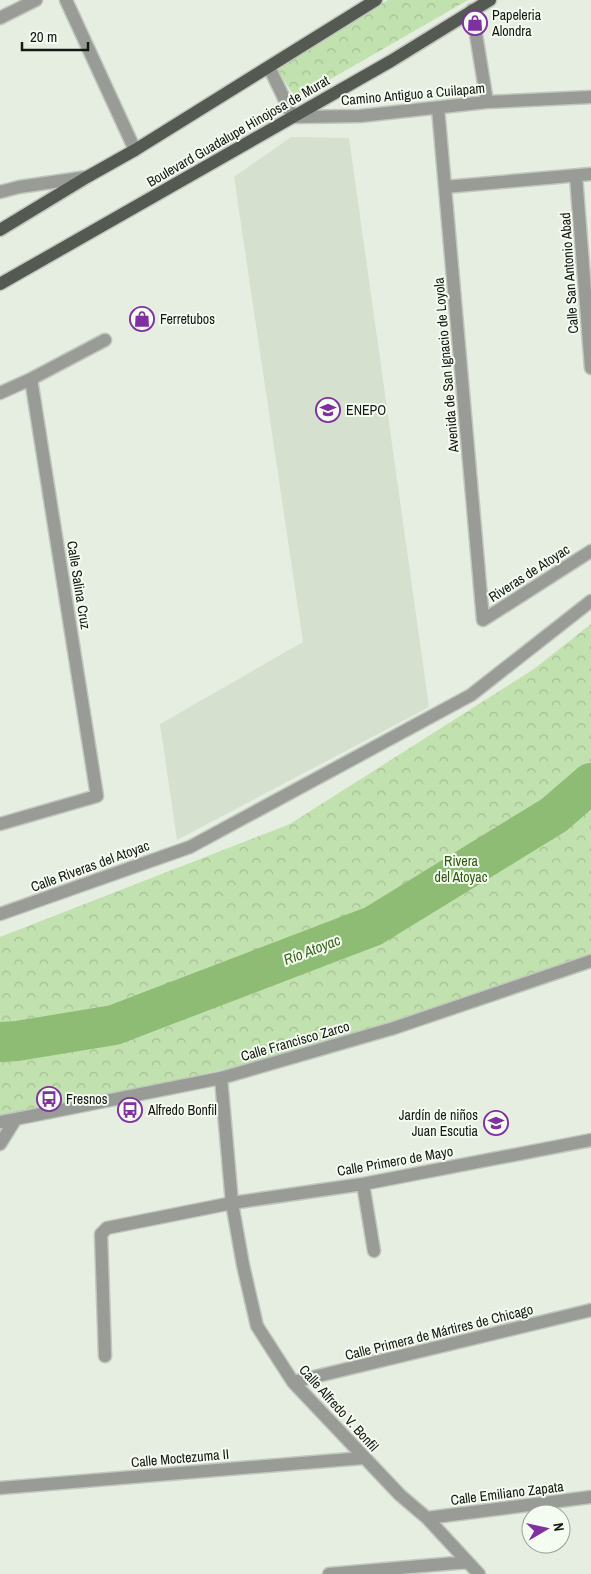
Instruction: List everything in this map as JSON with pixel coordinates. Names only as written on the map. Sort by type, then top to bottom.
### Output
[{"type":"main road","points":[[0,230],[135,150],[376,0]]},
{"type":"main road","name":"Boulevard Guadalupe Hinojosa de Murat","points":[[0,284],[391,61],[490,0]]},
{"type":"street","points":[[0,18],[36,0]]},
{"type":"street","points":[[66,0],[135,150]]},
{"type":"street","points":[[472,10],[487,102]]},
{"type":"street","points":[[269,66],[293,117]]},
{"type":"street","name":"Camino Antiguo a Cuilapam","points":[[293,117],[360,116],[487,102],[591,97]]},
{"type":"street","name":"Avenida de San Ignacio de Loyola","points":[[438,108],[483,620]]},
{"type":"street","points":[[445,187],[591,174]]},
{"type":"street","name":"Calle San Antonio Abad","points":[[576,176],[591,368]]},
{"type":"street","points":[[0,192],[19,186],[87,177]]},
{"type":"street","points":[[0,393],[105,340]]},
{"type":"street","name":"Calle Salina Cruz","points":[[0,824],[97,796],[30,379]]},
{"type":"street","name":"Riveras de Atoyac","points":[[483,620],[591,551]]},
{"type":"street","name":"Calle Riveras del Atoyac","points":[[0,914],[190,846],[471,695],[591,601]]},
{"type":"street","name":"Calle Francisco Zarco","points":[[0,1122],[221,1078],[394,1028],[591,961]]},
{"type":"street","name":"Calle Alfredo V. Bonfil","points":[[221,1078],[232,1202],[256,1326],[293,1382],[363,1458],[400,1495],[427,1518],[479,1574]]},
{"type":"street","points":[[0,1144],[15,1120]]},
{"type":"street","name":"Calle Primero de Mayo","points":[[105,1356],[101,1234],[107,1228],[232,1202],[363,1184],[591,1140]]},
{"type":"street","points":[[363,1184],[374,1251]]},
{"type":"street","name":"Calle Primera de Mártires de Chicago","points":[[293,1382],[591,1310]]},
{"type":"street","name":"Calle Moctezuma II","points":[[0,1488],[363,1458]]},
{"type":"street","name":"Calle Emiliano Zapata","points":[[427,1518],[591,1497]]},
{"type":"street","points":[[329,1574],[468,1562]]},
{"type":"shaded area","name":"ENEPO","points":[[291,137],[349,138],[429,707],[177,840],[160,724],[303,642],[234,177]]},
{"type":"green space","points":[[388,0],[468,0],[296,99],[277,69]]},
{"type":"green space","name":"Rivera del Atoyac","points":[[591,624],[591,961],[394,1028],[15,1120],[0,1120],[0,937],[290,824],[534,669]]},
{"type":"waterway","name":"Río Atoyac","points":[[0,1042],[17,1041],[114,1025],[373,926],[554,815],[591,783]]},
{"type":"place","name":"Papeleria Alondra","points":[[475,23]]},
{"type":"place","name":"Ferretubos","points":[[142,319]]},
{"type":"place","name":"ENEPO","points":[[328,410]]},
{"type":"place","name":"Fresnos","points":[[49,1099]]},
{"type":"place","name":"Alfredo Bonfil","points":[[130,1110]]},
{"type":"place","name":"Jardín de niños Juan Escutia","points":[[496,1123]]}]
